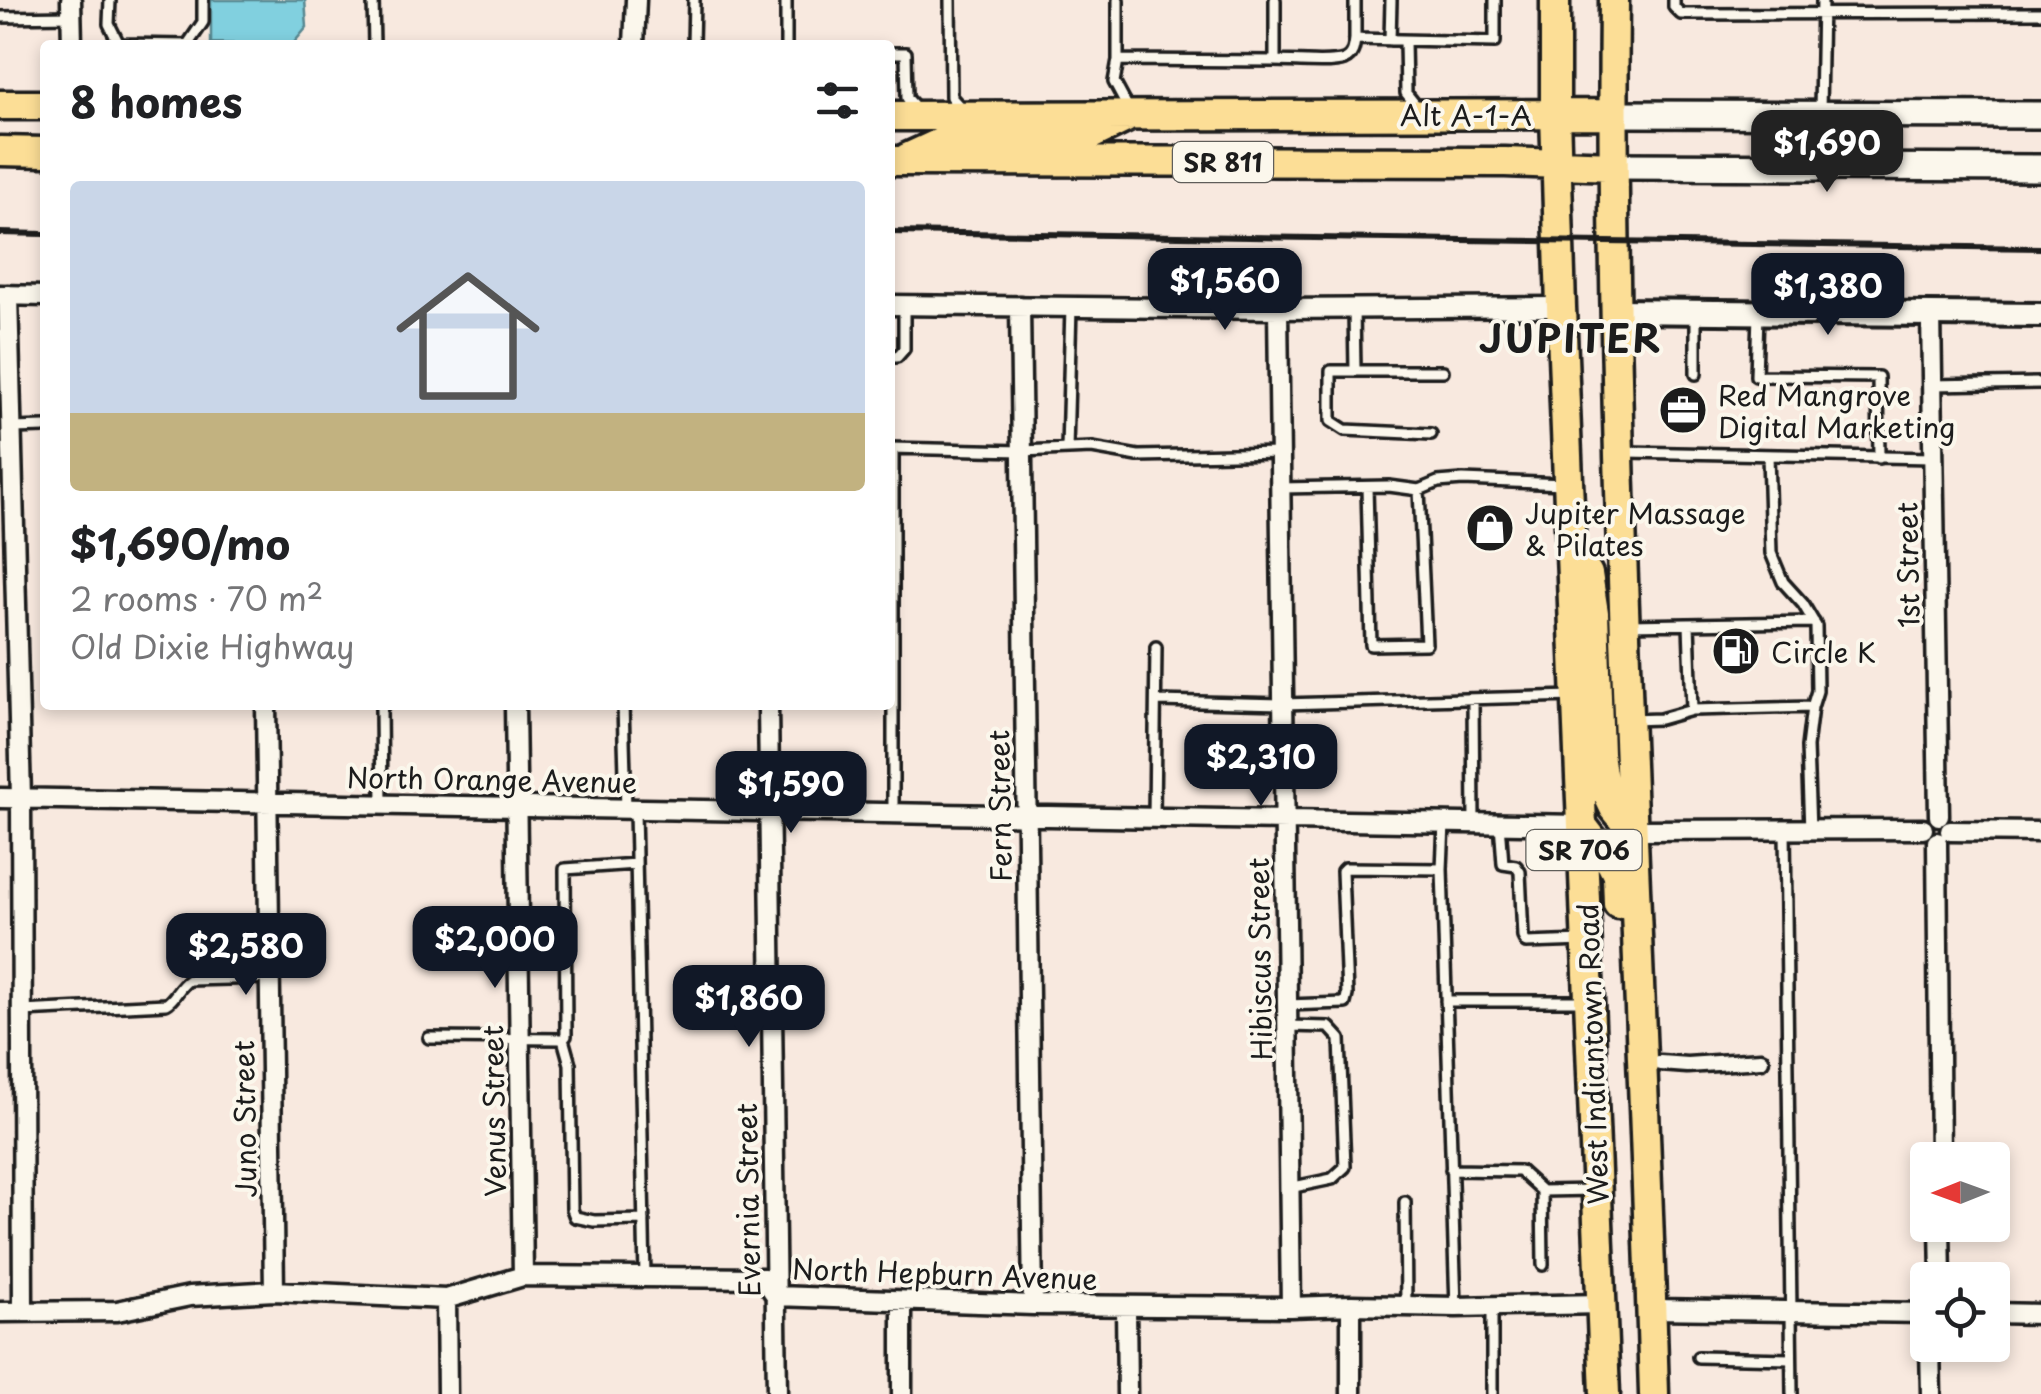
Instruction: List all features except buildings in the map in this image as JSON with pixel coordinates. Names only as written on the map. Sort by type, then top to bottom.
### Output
[{"type":"main road","name":"SR 706","points":[[1555,0],[1555,114]]},
{"type":"main road","name":"SR 706","points":[[1613,114],[1614,0]]},
{"type":"main road","points":[[0,105],[40,106]]},
{"type":"main road","name":"West Indiantown Road","points":[[1555,114],[1605,1394]]},
{"type":"main road","name":"West Indiantown Road","points":[[1613,114],[1628,720],[1654,1394]]},
{"type":"main road","points":[[896,161],[944,141],[1067,141],[1088,136],[1132,115]]},
{"type":"main road","name":"Alt A-1-A","points":[[895,116],[2041,115]]},
{"type":"main road","points":[[0,151],[40,152]]},
{"type":"main road","name":"Alt A-1-A","points":[[896,161],[1505,162],[1613,166]]},
{"type":"main road","name":"SR 811","points":[[1613,166],[2041,168]]},
{"type":"main road","points":[[1571,546],[1588,574],[1594,613],[1599,754],[1604,786],[1614,808],[1632,830]]},
{"type":"main road","points":[[1582,825],[1617,875],[1632,1133],[1646,1173]]},
{"type":"street","points":[[634,40],[636,0]]},
{"type":"street","points":[[72,8],[72,40]]},
{"type":"street","points":[[23,1312],[20,798],[7,564],[6,461],[11,428],[4,295],[40,296]]},
{"type":"street","points":[[897,305],[1278,310],[1560,307]]},
{"type":"street","name":"Fern Street","points":[[1020,306],[1034,1305]]},
{"type":"street","name":"Hibiscus Street","points":[[1278,310],[1291,1307]]},
{"type":"street","points":[[1616,310],[2041,315]]},
{"type":"street","name":"1st Street","points":[[1931,312],[1940,1142]]},
{"type":"street","name":"Juno Street","points":[[266,710],[274,1292]]},
{"type":"street","name":"Venus Street","points":[[515,710],[523,1276]]},
{"type":"street","name":"Evernia Street","points":[[768,710],[777,1394]]},
{"type":"street","name":"North Orange Avenue","points":[[0,798],[1582,825]]},
{"type":"street","points":[[1632,830],[2041,832]]},
{"type":"street","points":[[1660,1063],[1761,1060]]},
{"type":"street","name":"North Hepburn Avenue","points":[[0,1312],[117,1311],[190,1296],[274,1292],[446,1299],[523,1276],[764,1278],[776,1296],[1034,1305],[1602,1304]]},
{"type":"street","points":[[446,1299],[447,1394]]},
{"type":"street","points":[[902,1301],[902,1394]]},
{"type":"street","points":[[1350,1305],[1351,1394]]},
{"type":"street","points":[[1126,1306],[1127,1394]]},
{"type":"street","points":[[1652,1309],[1910,1313]]},
{"type":"street","points":[[2010,1313],[2041,1314]]},
{"type":"street","points":[[1930,1362],[1931,1394]]},
{"type":"lane","points":[[110,0],[110,24],[118,40]]},
{"type":"lane","points":[[191,40],[203,22],[203,0]]},
{"type":"lane","points":[[374,0],[374,40]]},
{"type":"lane","points":[[694,0],[694,40]]},
{"type":"lane","points":[[786,0],[786,40]]},
{"type":"lane","points":[[950,0],[950,97],[968,116]]},
{"type":"lane","points":[[1118,0],[1114,82],[1132,115]]},
{"type":"lane","points":[[1275,0],[1275,62]]},
{"type":"lane","points":[[1118,60],[1335,62],[1354,51],[1355,0]]},
{"type":"lane","points":[[1390,40],[1391,0]]},
{"type":"lane","points":[[1355,39],[1495,42],[1495,0]]},
{"type":"lane","points":[[1674,0],[1674,8],[1681,14],[2041,13]]},
{"type":"lane","points":[[1729,14],[1730,0]]},
{"type":"lane","points":[[1820,114],[1822,0]]},
{"type":"lane","points":[[0,17],[72,8]]},
{"type":"lane","points":[[1405,41],[1406,93],[1423,114]]},
{"type":"lane","points":[[895,53],[906,53],[907,98],[924,116]]},
{"type":"lane","points":[[895,357],[904,349],[897,305]]},
{"type":"lane","points":[[1068,449],[1071,307]]},
{"type":"lane","points":[[1354,309],[1355,371]]},
{"type":"lane","points":[[1696,311],[1696,374]]},
{"type":"lane","points":[[1758,312],[1756,376],[1878,377],[1880,458]]},
{"type":"lane","points":[[1431,434],[1344,430],[1331,421],[1332,371],[1442,371]]},
{"type":"lane","points":[[1932,385],[2041,383]]},
{"type":"lane","points":[[11,428],[40,427]]},
{"type":"lane","points":[[895,448],[1092,448],[1138,456],[1280,453]]},
{"type":"lane","points":[[1620,452],[1933,458]]},
{"type":"lane","points":[[1768,455],[1771,554],[1782,582],[1803,604],[1816,626],[1817,690],[1807,747],[1810,830]]},
{"type":"lane","points":[[1280,488],[1389,486],[1419,490],[1438,482],[1463,480],[1568,484]]},
{"type":"lane","points":[[1368,487],[1371,644],[1426,644],[1419,490]]},
{"type":"lane","points":[[1626,625],[1814,622]]},
{"type":"lane","points":[[1689,624],[1692,710]]},
{"type":"lane","points":[[1154,818],[1156,647]]},
{"type":"lane","points":[[1157,702],[1283,704],[1577,696]]},
{"type":"lane","points":[[1472,700],[1474,823]]},
{"type":"lane","points":[[1628,720],[1660,719],[1692,710],[1812,706]]},
{"type":"lane","points":[[381,710],[382,804]]},
{"type":"lane","points":[[623,710],[636,864],[645,1277]]},
{"type":"lane","points":[[893,710],[894,814]]},
{"type":"lane","points":[[1444,823],[1442,869],[1456,1307]]},
{"type":"lane","points":[[1500,823],[1503,864],[1516,866],[1520,872],[1526,943],[1587,941]]},
{"type":"lane","points":[[1785,830],[1792,1394]]},
{"type":"lane","points":[[636,864],[565,869],[563,1040],[570,1064],[575,1218],[644,1220]]},
{"type":"lane","points":[[1287,1005],[1344,1003],[1345,868],[1442,869]]},
{"type":"lane","points":[[22,1011],[166,1004],[189,980],[270,978]]},
{"type":"lane","points":[[1446,1000],[1590,1001]]},
{"type":"lane","points":[[1287,1026],[1329,1026],[1340,1039],[1345,1167],[1332,1179],[1290,1188]]},
{"type":"lane","points":[[428,1038],[563,1040]]},
{"type":"lane","points":[[1452,1170],[1520,1171],[1542,1191],[1598,1190]]},
{"type":"lane","points":[[1542,1191],[1543,1266]]},
{"type":"lane","points":[[1405,1202],[1406,1306]]},
{"type":"lane","points":[[1492,1306],[1492,1394]]},
{"type":"lane","points":[[1698,1357],[1791,1359]]},
{"type":"water","points":[[211,0],[305,0],[307,27],[296,40],[211,40]]},
{"type":"railway","points":[[895,232],[2041,248]]},
{"type":"railway","points":[[0,233],[40,234]]},
{"type":"place","name":"Red Mangrove Digital Marketing","points":[[1683,410]]},
{"type":"place","name":"Jupiter Massage & Pilates","points":[[1490,528]]},
{"type":"place","name":"Circle K","points":[[1736,651]]},
{"type":"district","name":"JUPITER","points":[[1571,337]]}]
